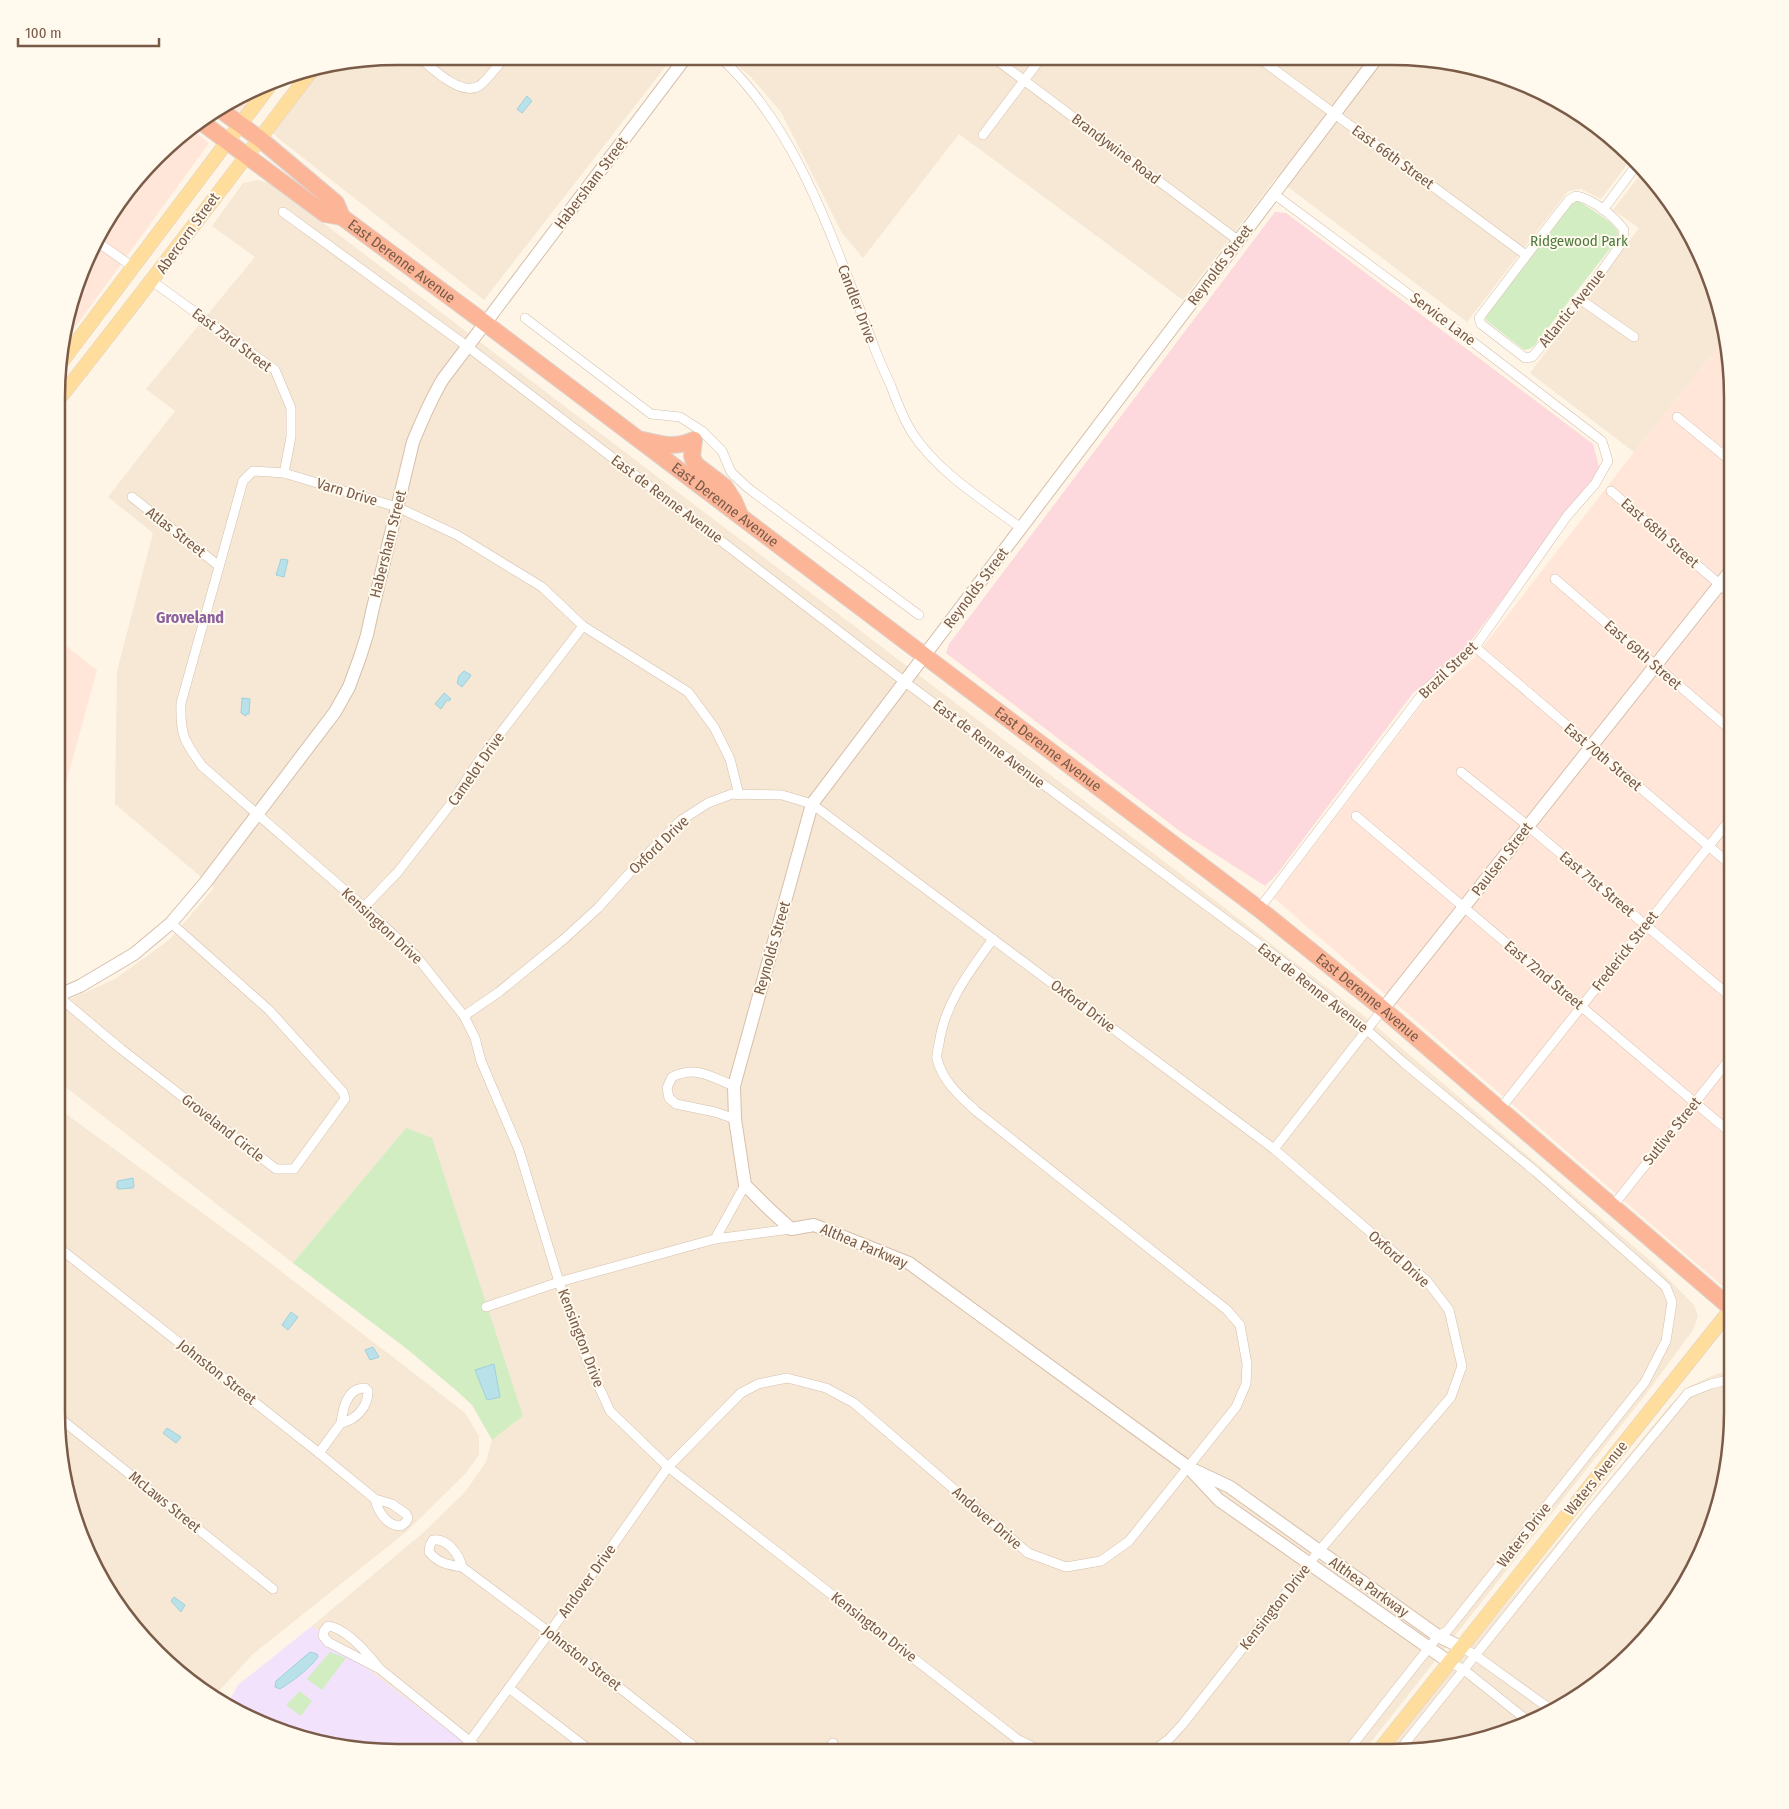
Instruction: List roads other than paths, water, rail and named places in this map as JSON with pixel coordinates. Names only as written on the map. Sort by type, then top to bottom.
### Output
[{"type":"highway","name":"East Derenne Avenue","points":[[225,113],[260,139],[336,203],[342,217]]},
{"type":"highway","name":"East Derenne Avenue","points":[[206,126],[325,214],[342,217],[486,323],[1259,909],[1383,1009],[1724,1302]]},
{"type":"highway","points":[[639,440],[669,446],[685,444],[694,440],[692,456],[695,464],[725,486],[734,501],[740,517]]},
{"type":"main road","name":"Abercorn Street","points":[[65,391],[152,281],[306,78]]},
{"type":"main road","name":"Abercorn Street","points":[[68,353],[264,93]]},
{"type":"main road","name":"Waters Avenue","points":[[1461,1648],[1724,1319]]},
{"type":"main road","points":[[1384,1744],[1461,1648]]},
{"type":"street","points":[[429,65],[448,81],[470,88],[480,86],[497,65]]},
{"type":"street","name":"Habersham Street","points":[[65,993],[134,954],[171,923],[205,883],[335,712],[349,687],[367,635],[413,442],[422,418],[443,379],[680,65]]},
{"type":"street","name":"Candler Drive","points":[[729,65],[766,109],[800,164],[900,410],[913,434],[932,457],[956,479],[1021,528]]},
{"type":"street","name":"Brandywine Road","points":[[1003,65],[1239,240]]},
{"type":"street","points":[[983,135],[1036,65]]},
{"type":"street","name":"East 66th Street","points":[[1268,65],[1526,255]]},
{"type":"street","name":"Reynolds Street","points":[[745,1185],[735,1119],[734,1086],[812,804],[1371,65]]},
{"type":"street","points":[[1603,210],[1634,169]]},
{"type":"street","name":"Service Lane","points":[[1274,194],[1602,441],[1605,450]]},
{"type":"street","name":"Atlantic Avenue","points":[[1576,196],[1582,197],[1603,210],[1622,228],[1623,241],[1581,300],[1532,357],[1525,358],[1481,324],[1479,318],[1569,200],[1576,196]]},
{"type":"street","name":"East de Renne Avenue","points":[[283,212],[468,347],[905,682],[1283,962],[1536,1172],[1666,1287],[1672,1302]]},
{"type":"street","points":[[102,245],[133,267]]},
{"type":"street","name":"East 73rd Street","points":[[152,281],[275,370],[291,408],[291,437],[284,473]]},
{"type":"street","points":[[1581,300],[1634,337]]},
{"type":"street","points":[[525,318],[651,414],[680,417],[702,431],[722,451],[731,472],[748,488],[919,615]]},
{"type":"street","points":[[1677,417],[1724,455]]},
{"type":"street","name":"Brazil Street","points":[[1259,909],[1426,689],[1474,647],[1567,516],[1595,484],[1608,461],[1605,450]]},
{"type":"street","name":"Varn Drive","points":[[258,814],[202,766],[187,745],[180,726],[181,703],[243,481],[253,471],[284,473],[397,507],[457,535],[542,586],[583,626],[688,692],[714,726],[730,759],[739,795]]},
{"type":"street","name":"East 68th Street","points":[[1610,491],[1724,588]]},
{"type":"street","name":"Atlas Street","points":[[132,497],[219,566]]},
{"type":"street","name":"East 69th Street","points":[[1554,579],[1724,724]]},
{"type":"street","name":"Paulsen Street","points":[[1274,1149],[1464,906],[1724,580]]},
{"type":"street","name":"Camelot Drive","points":[[364,907],[397,873],[450,805],[479,761],[583,626]]},
{"type":"street","name":"East 70th Street","points":[[1474,647],[1724,859]]},
{"type":"street","name":"East 71st Street","points":[[1461,772],[1724,991]]},
{"type":"street","name":"Oxford Drive","points":[[464,1016],[499,992],[564,939],[598,908],[680,821],[708,803],[732,794],[782,795],[812,804],[1274,1149],[1427,1281],[1449,1310],[1462,1366],[1450,1397],[1319,1551]]},
{"type":"street","name":"Kensington Drive","points":[[258,814],[364,907],[416,956],[464,1016],[475,1038],[481,1061],[519,1150],[559,1282],[589,1365],[610,1411],[668,1467],[1016,1739],[1026,1744]]},
{"type":"street","name":"East 72nd Street","points":[[1356,816],[1724,1127]]},
{"type":"street","name":"Frederick Street","points":[[1500,1109],[1724,827]]},
{"type":"street","name":"Groveland Circle","points":[[65,1001],[121,1049],[276,1169],[294,1169],[345,1100],[342,1092],[269,1010],[171,923]]},
{"type":"street","name":"Andover Drive","points":[[468,1744],[668,1467],[741,1393],[758,1384],[787,1378],[804,1381],[826,1388],[854,1404],[1028,1553],[1066,1567],[1101,1561],[1129,1541],[1236,1408],[1246,1384],[1247,1364],[1240,1325],[1228,1310],[976,1111],[950,1086],[937,1058],[940,1032],[951,1002],[971,970],[994,939]]},
{"type":"street","name":"Sutlive Street","points":[[1612,1207],[1724,1066]]},
{"type":"street","points":[[734,1086],[694,1070],[679,1073],[672,1077],[667,1088],[669,1098],[676,1104],[715,1112],[735,1119]]},
{"type":"street","points":[[715,1239],[745,1185],[791,1229]]},
{"type":"street","name":"Althea Parkway","points":[[486,1307],[559,1282],[715,1239],[814,1225],[909,1263],[1188,1467],[1230,1487],[1438,1636],[1475,1655],[1546,1706]]},
{"type":"street","name":"Johnston Street","points":[[65,1253],[375,1499]]},
{"type":"street","name":"Waters Drive","points":[[1353,1744],[1438,1636],[1447,1631],[1645,1382],[1666,1341],[1672,1302]]},
{"type":"street","points":[[1405,1743],[1688,1393],[1724,1381]]},
{"type":"street","name":"McLaws Street","points":[[65,1423],[273,1589]]},
{"type":"street","points":[[319,1453],[341,1423]]},
{"type":"street","name":"Althea Parkway","points":[[1188,1467],[1218,1500],[1449,1662],[1463,1669],[1523,1717]]},
{"type":"street","name":"Kensington Drive","points":[[1162,1744],[1182,1725],[1319,1551]]},
{"type":"street","name":"Johnston Street","points":[[462,1566],[549,1632],[690,1744]]},
{"type":"street","points":[[380,1669],[328,1642],[323,1636],[324,1631],[328,1626],[341,1630],[380,1669],[474,1744]]},
{"type":"street","points":[[509,1688],[582,1744]]},
{"type":"water","points":[[527,96],[532,101],[522,113],[517,109]]},
{"type":"water","points":[[281,559],[288,560],[284,577],[276,575]]},
{"type":"water","points":[[464,671],[471,675],[462,687],[457,683],[459,676]]},
{"type":"water","points":[[444,693],[451,699],[447,700],[441,709],[435,704]]},
{"type":"water","points":[[242,698],[250,699],[249,714],[246,714],[246,716],[241,713]]},
{"type":"water","points":[[133,1178],[133,1188],[117,1188],[118,1181]]},
{"type":"water","points":[[291,1312],[298,1317],[288,1330],[282,1325]]},
{"type":"water","points":[[373,1347],[379,1357],[370,1360],[365,1350]]},
{"type":"water","points":[[494,1364],[500,1397],[487,1400],[475,1370]]},
{"type":"water","points":[[167,1428],[181,1437],[176,1443],[163,1433]]},
{"type":"water","points":[[174,1597],[185,1605],[181,1612],[171,1601]]},
{"type":"water","points":[[310,1652],[317,1654],[318,1657],[310,1666],[280,1689],[275,1687],[276,1681]]},
{"type":"district","name":"Groveland","points":[[190,617]]},
{"type":"park label","name":"Ridgewood Park","points":[[1579,241]]}]
